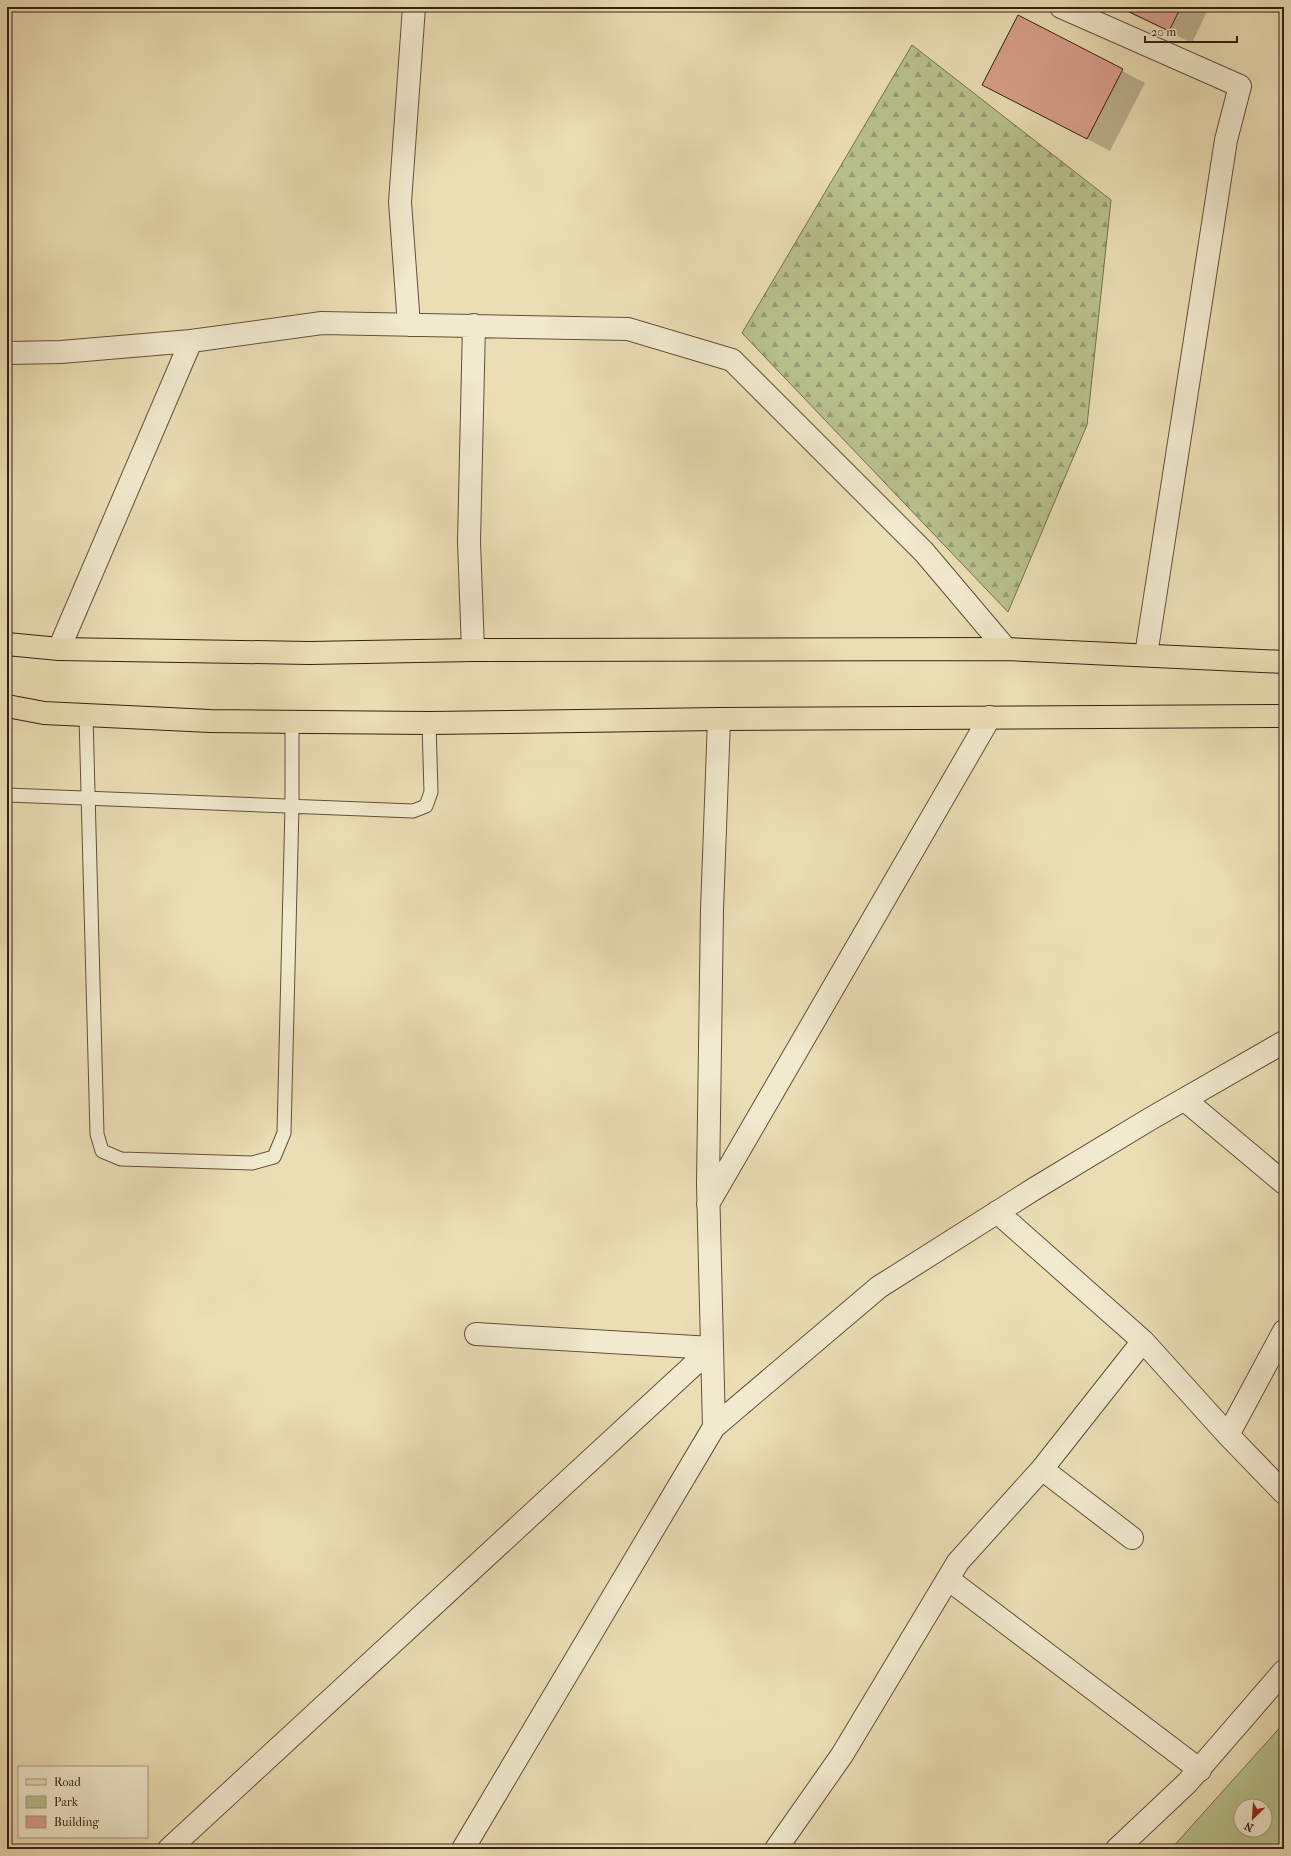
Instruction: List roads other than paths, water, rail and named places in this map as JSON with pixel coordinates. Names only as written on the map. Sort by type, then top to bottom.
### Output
[{"type":"main road","points":[[7,644],[59,649],[309,653],[473,650],[1006,650],[1284,662]]},
{"type":"main road","points":[[7,706],[44,713],[86,716],[210,721],[292,722],[429,723],[719,719],[1284,716]]},
{"type":"street","points":[[409,325],[400,202],[414,7]]},
{"type":"street","points":[[1061,7],[1240,86],[1226,140],[1146,655]]},
{"type":"street","points":[[7,353],[62,352],[191,341],[322,323],[628,329],[732,360],[924,552],[1006,650]]},
{"type":"street","points":[[473,650],[469,542],[474,325]]},
{"type":"street","points":[[59,649],[191,341]]},
{"type":"street","points":[[708,1204],[990,717]]},
{"type":"street","points":[[714,1427],[708,1204],[712,918],[719,719]]},
{"type":"street","points":[[463,1849],[714,1427],[879,1287],[997,1212],[1284,1042]]},
{"type":"street","points":[[1185,1100],[1284,1183]]},
{"type":"street","points":[[997,1212],[1143,1341],[1228,1435],[1284,1493]]},
{"type":"street","points":[[1228,1435],[1284,1331]]},
{"type":"street","points":[[476,1334],[712,1348]]},
{"type":"street","points":[[776,1849],[842,1755],[958,1562],[1042,1469],[1143,1341]]},
{"type":"street","points":[[169,1849],[712,1348]]},
{"type":"street","points":[[1042,1469],[1132,1538]]},
{"type":"street","points":[[948,1579],[1200,1770]]},
{"type":"street","points":[[1117,1849],[1200,1770],[1284,1671]]},
{"type":"lane","points":[[86,716],[97,1134],[102,1151],[121,1159],[252,1163],[274,1157],[284,1133],[292,806],[292,722]]},
{"type":"lane","points":[[7,795],[413,811],[426,806],[431,792],[429,723]]}]
